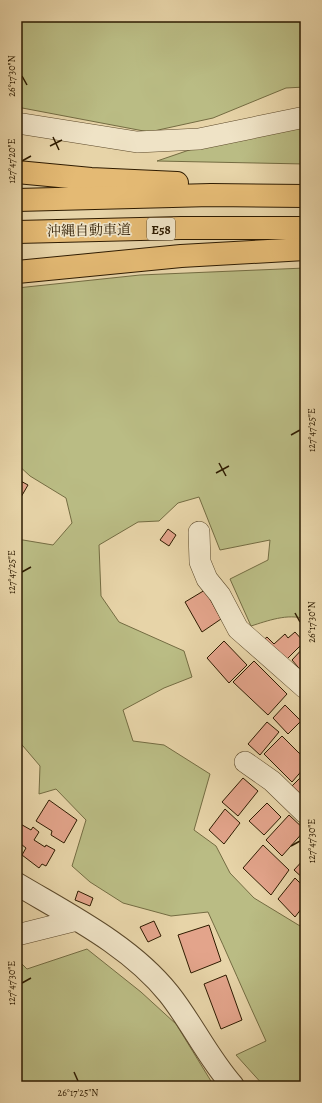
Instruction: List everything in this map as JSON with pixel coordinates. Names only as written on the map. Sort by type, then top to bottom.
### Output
[{"type":"highway","points":[[17,172],[91,179],[182,183],[211,196]]},
{"type":"highway","points":[[17,200],[211,196],[305,196]]},
{"type":"highway","name":"沖縄自動車道","points":[[17,232],[181,228],[305,228]]},
{"type":"highway","points":[[17,272],[181,256],[305,249]]},
{"type":"street","points":[[17,123],[137,142],[198,139],[305,117]]},
{"type":"street","points":[[199,532],[200,562],[207,579],[220,595],[238,629],[305,688]]},
{"type":"street","points":[[244,762],[272,781],[305,813]]},
{"type":"street","points":[[17,884],[77,920],[127,953],[148,972],[169,994],[215,1064],[233,1086]]},
{"type":"street","points":[[17,935],[77,920]]},
{"type":"green space","points":[[17,17],[267,17],[267,19],[305,20],[305,87],[286,88],[213,118],[149,132],[17,107]]},
{"type":"green space","points":[[305,125],[305,164],[157,161],[201,146]]},
{"type":"green space","points":[[305,268],[305,619],[298,617],[285,617],[251,626],[230,579],[268,560],[270,540],[220,550],[199,497],[178,503],[159,521],[138,522],[99,545],[101,596],[119,622],[184,651],[192,677],[164,688],[123,710],[133,741],[164,745],[210,774],[194,830],[216,846],[230,873],[254,898],[305,929],[305,1086],[264,1086],[236,1055],[266,1041],[208,912],[171,916],[123,903],[90,882],[72,866],[86,820],[56,789],[39,794],[40,766],[17,739],[17,539],[53,545],[72,523],[66,498],[30,476],[17,464],[17,288],[140,275]]},
{"type":"green space","points":[[87,949],[141,992],[176,1024],[214,1086],[17,1086],[17,959],[27,969]]},
{"type":"building","points":[[17,479],[28,485],[17,504]]},
{"type":"building","points":[[168,529],[176,535],[169,546],[160,540]]},
{"type":"building","points":[[205,590],[221,619],[202,632],[185,602]]},
{"type":"building","points":[[295,632],[304,642],[281,665],[260,643],[267,637],[274,644],[285,634],[288,638]]},
{"type":"building","points":[[224,641],[247,665],[229,683],[207,658]]},
{"type":"building","points":[[305,646],[305,671],[303,673],[292,660]]},
{"type":"building","points":[[254,661],[287,694],[268,715],[233,682]]},
{"type":"building","points":[[285,705],[301,721],[288,734],[273,718]]},
{"type":"building","points":[[267,722],[279,732],[260,755],[248,744]]},
{"type":"building","points":[[282,736],[305,759],[305,767],[292,782],[264,754]]},
{"type":"building","points":[[305,773],[305,810],[287,791]]},
{"type":"building","points":[[243,778],[258,791],[238,816],[222,802]]},
{"type":"building","points":[[49,800],[77,820],[64,843],[51,835],[52,831],[36,821]]},
{"type":"building","points":[[267,803],[281,817],[264,835],[249,821]]},
{"type":"building","points":[[225,809],[240,823],[224,844],[209,830]]},
{"type":"building","points":[[289,815],[305,830],[282,856],[266,840]]},
{"type":"building","points":[[17,822],[31,830],[33,827],[39,832],[34,840],[45,847],[46,845],[55,850],[46,866],[42,864],[39,868],[22,855],[26,848],[17,841]]},
{"type":"building","points":[[263,845],[289,870],[271,895],[243,868]]},
{"type":"building","points":[[305,858],[305,880],[294,870]]},
{"type":"building","points":[[295,878],[305,888],[305,904],[295,917],[278,899]]},
{"type":"building","points":[[78,891],[93,898],[90,906],[75,900]]},
{"type":"building","points":[[154,921],[161,936],[148,942],[140,927]]},
{"type":"building","points":[[209,925],[221,961],[191,973],[178,935]]},
{"type":"building","points":[[226,975],[242,1020],[221,1029],[204,984]]}]
